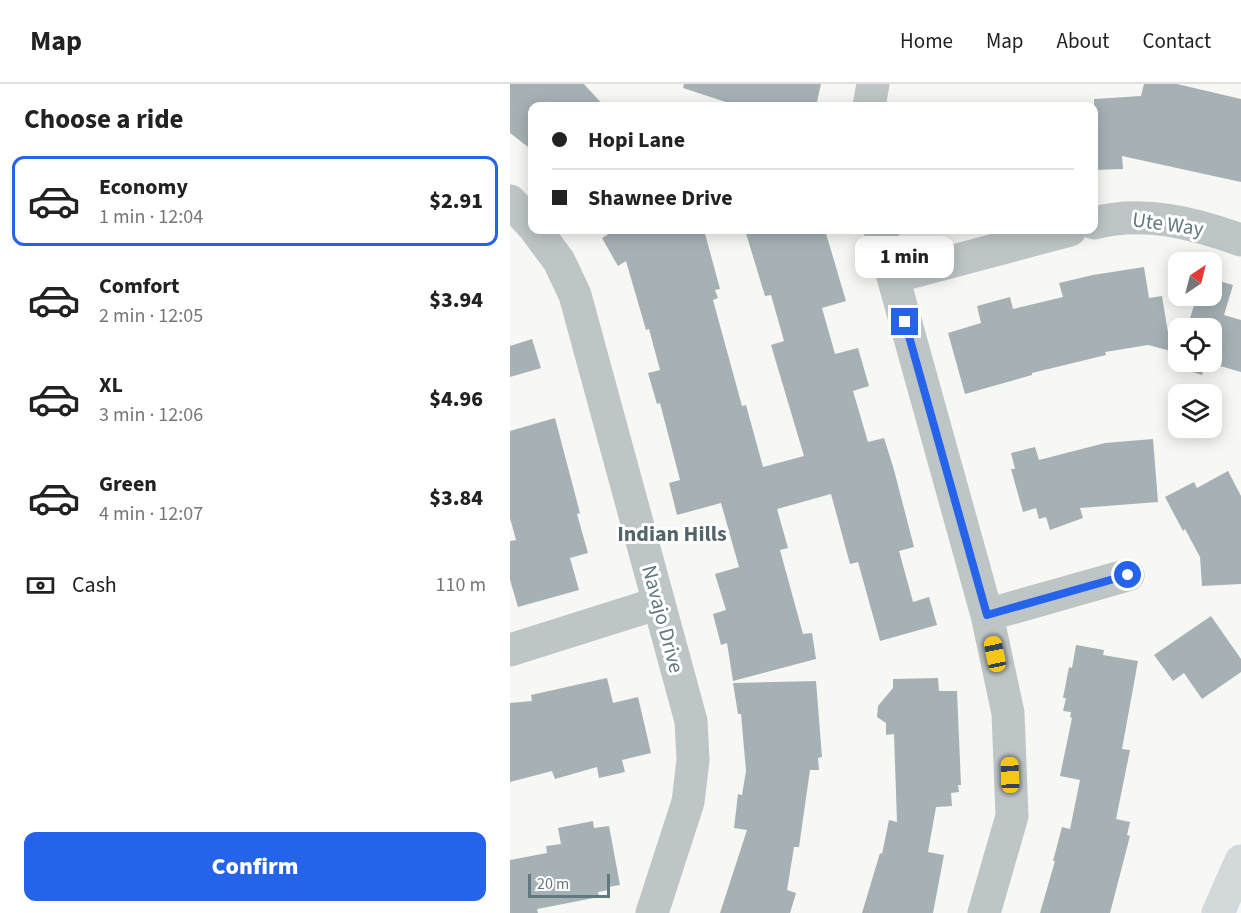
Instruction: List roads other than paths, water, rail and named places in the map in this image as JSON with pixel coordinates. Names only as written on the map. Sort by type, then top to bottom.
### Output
[{"type":"main road","points":[[1218,913],[1241,861]]},
{"type":"street","points":[[869,102],[873,84]]},
{"type":"street","points":[[510,201],[528,221]]},
{"type":"street","name":"Ute Way","points":[[1098,222],[1113,218],[1160,219],[1200,225],[1241,240]]},
{"type":"street","name":"Navajo Drive","points":[[539,234],[558,261],[574,295],[691,721],[693,760],[688,802],[652,913]]},
{"type":"street","points":[[881,234],[987,615],[1008,713],[1012,816],[984,913]]},
{"type":"street","points":[[893,277],[1055,234]]},
{"type":"street","points":[[987,615],[1128,575]]},
{"type":"street","points":[[510,650],[659,603]]},
{"type":"district","name":"Indian Hills","points":[[672,534]]}]
